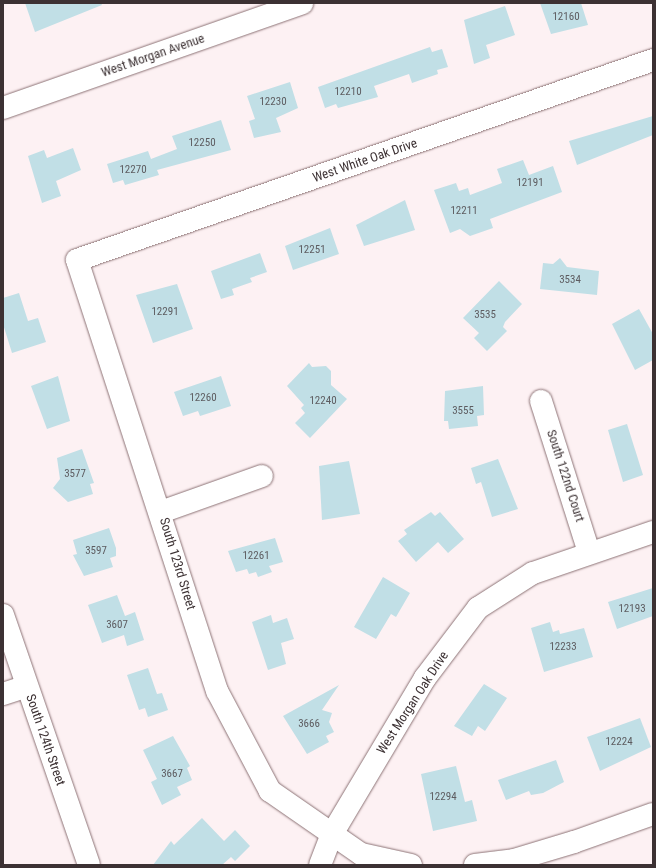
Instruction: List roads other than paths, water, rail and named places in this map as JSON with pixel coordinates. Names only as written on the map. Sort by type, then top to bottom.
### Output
[{"type":"street","name":"West Morgan Avenue","points":[[5,102],[302,3]]},
{"type":"street","name":"West White Oak Drive","points":[[77,260],[653,60]]},
{"type":"street","name":"South 123rd Street","points":[[77,260],[160,512],[216,691],[270,791],[361,854],[412,865]]},
{"type":"street","name":"South 122nd Court","points":[[541,401],[589,552]]},
{"type":"street","points":[[160,512],[262,476]]},
{"type":"street","name":"West Morgan Oak Drive","points":[[320,865],[332,834],[425,678],[478,608],[533,572],[589,552],[653,532]]},
{"type":"street","name":"South 124th Street","points":[[3,615],[88,865]]},
{"type":"street","points":[[3,694],[27,686]]},
{"type":"street","points":[[475,865],[514,860],[574,842],[653,814]]}]
